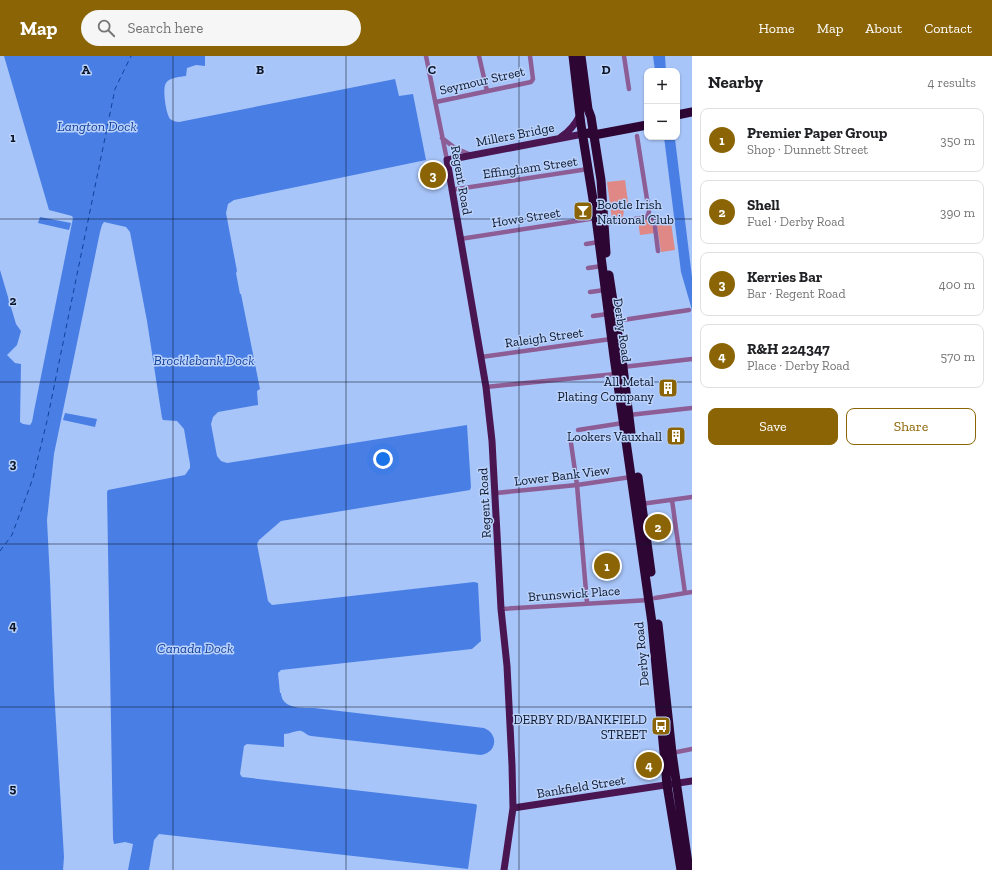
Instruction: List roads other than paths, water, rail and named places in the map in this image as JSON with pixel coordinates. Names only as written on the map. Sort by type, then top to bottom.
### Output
[{"type":"highway","name":"Derby Road","points":[[573,56],[580,115],[589,132],[601,180],[606,261],[623,367],[672,752],[689,846],[688,870]]},
{"type":"highway","name":"Derby Road","points":[[581,56],[588,109],[589,169],[623,423],[652,599],[667,785],[681,870]]},
{"type":"highway","points":[[680,114],[692,112]]},
{"type":"highway","points":[[680,120],[692,118]]},
{"type":"highway","name":"Millers Bridge","points":[[589,132],[644,121]]},
{"type":"highway","name":"Millers Bridge","points":[[589,132],[644,126]]},
{"type":"highway","points":[[667,785],[672,777],[668,742],[670,732]]},
{"type":"highway","points":[[676,837],[678,826],[673,789],[677,783]]},
{"type":"main road","points":[[557,139],[568,132],[580,115]]},
{"type":"main road","name":"Millers Bridge","points":[[446,160],[589,132]]},
{"type":"main road","name":"Regent Road","points":[[446,160],[481,356],[492,441],[496,493],[501,609],[509,701],[513,808],[504,870]]},
{"type":"main road","name":"Bankfield Street","points":[[513,808],[692,780]]},
{"type":"street","name":"Regent Road","points":[[426,56],[446,160]]},
{"type":"street","points":[[479,56],[488,91]]},
{"type":"street","name":"Seymour Street","points":[[436,102],[531,82],[533,79],[530,56]]},
{"type":"street","points":[[624,56],[629,89]]},
{"type":"street","points":[[604,224],[647,217],[649,212],[637,136]]},
{"type":"street","name":"Regent Road","points":[[442,138],[455,148],[473,155]]},
{"type":"street","name":"Effingham Street","points":[[451,190],[589,169]]},
{"type":"street","points":[[628,213],[628,219]]},
{"type":"street","points":[[648,214],[654,219],[658,251]]},
{"type":"street","name":"Howe Street","points":[[460,239],[596,218]]},
{"type":"street","points":[[586,244],[599,242]]},
{"type":"street","points":[[588,268],[602,266]]},
{"type":"street","points":[[590,292],[605,290]]},
{"type":"street","points":[[616,321],[689,310]]},
{"type":"street","points":[[593,316],[608,314]]},
{"type":"street","name":"Raleigh Street","points":[[481,356],[611,339]]},
{"type":"street","points":[[623,367],[692,359]]},
{"type":"street","points":[[486,387],[616,374]]},
{"type":"street","points":[[629,415],[692,408]]},
{"type":"street","points":[[578,430],[623,423]]},
{"type":"street","points":[[571,443],[587,603]]},
{"type":"street","name":"Lower Bank View","points":[[496,493],[576,485],[631,477]]},
{"type":"street","points":[[641,504],[692,497]]},
{"type":"street","points":[[672,500],[685,593]]},
{"type":"street","name":"Brunswick Place","points":[[501,609],[652,599],[692,592]]},
{"type":"street","points":[[672,752],[692,749]]},
{"type":"water","points":[[4,56],[205,56],[205,66],[196,65],[187,68],[186,76],[173,78],[166,83],[164,95],[167,112],[170,119],[178,122],[395,79],[399,96],[413,94],[426,160],[234,200],[228,204],[226,213],[237,271],[236,273],[260,389],[257,391],[258,405],[218,412],[213,417],[211,424],[217,456],[221,461],[227,463],[467,425],[470,490],[281,521],[259,540],[257,544],[268,601],[272,605],[474,582],[478,583],[481,641],[472,649],[281,670],[278,673],[280,693],[288,705],[484,728],[492,734],[494,739],[493,747],[486,754],[481,755],[311,736],[299,731],[284,734],[284,747],[247,744],[244,746],[240,774],[242,777],[475,804],[477,805],[468,869],[159,834],[154,840],[149,870],[128,870],[133,844],[125,842],[114,844],[113,839],[107,492],[108,490],[185,475],[190,468],[190,464],[184,429],[177,421],[163,420],[162,418],[147,321],[130,232],[126,227],[104,222],[100,232],[54,454],[47,520],[54,689],[64,857],[63,870],[0,870],[0,270],[16,324],[21,331],[17,345],[7,355],[15,363],[21,364],[20,422],[30,425],[32,422],[73,218],[72,216],[49,210]]},
{"type":"water","points":[[653,56],[665,56],[666,68],[655,68]]},
{"type":"water","points":[[664,140],[675,140],[692,277],[692,310],[681,272]]},
{"type":"water","points":[[40,217],[71,223],[69,230],[38,223]]},
{"type":"water","points":[[65,413],[97,419],[95,427],[63,420]]},
{"type":"place","name":"Kerries Bar","points":[[433,175]]},
{"type":"place","name":"Bootle Irish National Club","points":[[583,211]]},
{"type":"place","name":"All Metal Plating Company","points":[[668,388]]},
{"type":"place","name":"Lookers Vauxhall","points":[[676,436]]},
{"type":"place","name":"Shell","points":[[658,527]]},
{"type":"place","name":"Premier Paper Group","points":[[607,566]]},
{"type":"place","name":"DERBY RD/BANKFIELD STREET","points":[[661,726]]},
{"type":"place","name":"R&H 224347","points":[[649,765]]},
{"type":"water label","name":"Langton Dock","points":[[97,126]]},
{"type":"water label","name":"Brocklebank Dock","points":[[204,360]]},
{"type":"water label","name":"Canada Dock","points":[[195,648]]}]
